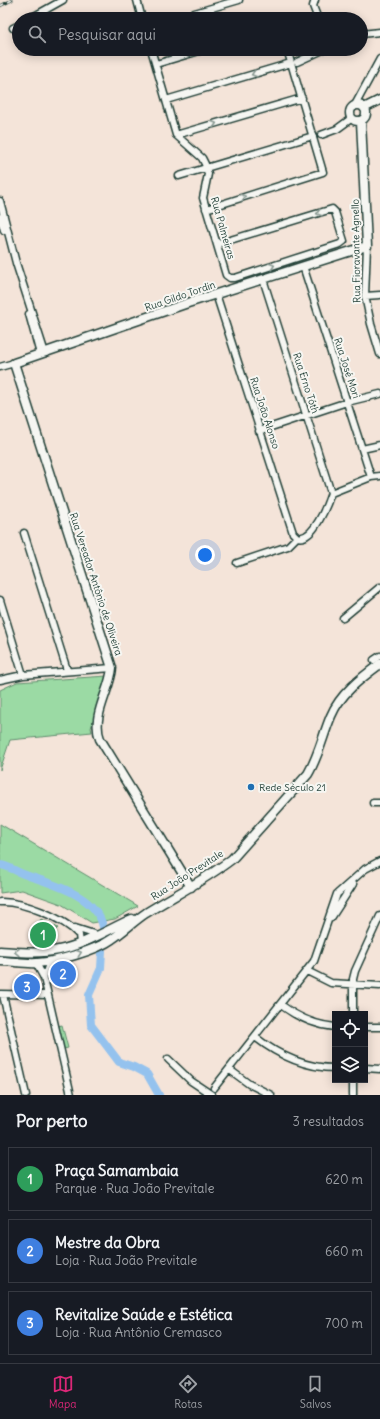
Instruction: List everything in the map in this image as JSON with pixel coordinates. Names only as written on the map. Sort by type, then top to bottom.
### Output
[{"type":"main road","points":[[364,108],[380,100]]},
{"type":"main road","points":[[359,105],[364,108],[366,115],[361,121],[356,121],[352,118],[350,113],[354,107],[359,105]]},
{"type":"main road","name":"Rua Fioravante Agnello","points":[[361,121],[367,246]]},
{"type":"main road","name":"Rua Gildo Tordin","points":[[14,363],[216,294],[367,246]]},
{"type":"main road","name":"Rua Vereador Antônio de Oliveira","points":[[14,363],[112,668],[112,676],[97,724],[100,739],[192,887]]},
{"type":"main road","name":"Rua João Previtale","points":[[0,951],[44,952],[60,950],[80,943],[146,913],[192,887],[232,859],[300,784],[315,762],[337,704],[378,660]]},
{"type":"main road","name":"Rua João Previtale","points":[[0,961],[36,963],[50,961],[92,948],[112,940],[146,913]]},
{"type":"main road","points":[[109,930],[113,934],[112,940]]},
{"type":"main road","points":[[36,963],[37,957],[44,952]]},
{"type":"street","points":[[42,12],[63,0]]},
{"type":"street","points":[[136,0],[140,12]]},
{"type":"street","points":[[198,12],[239,0]]},
{"type":"street","points":[[315,0],[313,6],[315,12]]},
{"type":"street","points":[[368,33],[380,32]]},
{"type":"street","points":[[153,56],[176,135],[202,158],[206,168]]},
{"type":"street","points":[[156,64],[183,56]]},
{"type":"street","points":[[206,209],[322,173],[324,170],[302,98],[294,62],[291,56]]},
{"type":"street","points":[[166,100],[294,62],[308,56]]},
{"type":"street","points":[[354,107],[380,58]]},
{"type":"street","points":[[176,135],[302,98]]},
{"type":"street","points":[[321,135],[337,129],[352,118]]},
{"type":"street","points":[[179,176],[313,136]]},
{"type":"street","name":"Rua Palmeiras","points":[[206,168],[208,174],[203,198],[226,275],[230,278],[235,278],[340,244],[344,241],[335,212],[332,209],[217,244]]},
{"type":"street","points":[[0,201],[16,263],[43,353]]},
{"type":"street","points":[[0,216],[43,353]]},
{"type":"street","name":"Rua Fioravante Agnello","points":[[367,246],[365,296],[371,324],[380,354]]},
{"type":"street","name":"Rua José Mori","points":[[303,266],[371,477]]},
{"type":"street","name":"Rua Erno Tóth","points":[[263,279],[331,493]]},
{"type":"street","name":"Rua João Alonso","points":[[216,294],[259,431],[293,533],[297,537]]},
{"type":"street","points":[[365,296],[380,295]]},
{"type":"street","name":"Rua Gildo Tordin","points":[[0,367],[14,363]]},
{"type":"street","points":[[259,431],[347,402],[380,394]]},
{"type":"street","points":[[362,449],[380,445]]},
{"type":"street","points":[[237,563],[288,546],[297,537],[304,537],[319,521],[331,493],[371,477],[380,476]]},
{"type":"street","points":[[24,533],[67,670]]},
{"type":"street","points":[[343,618],[380,587]]},
{"type":"street","points":[[0,600],[24,675]]},
{"type":"street","points":[[0,680],[24,675],[67,670],[112,668]]},
{"type":"street","points":[[373,803],[380,804]]},
{"type":"street","points":[[214,1088],[230,1070],[314,961],[328,924],[337,894],[365,869],[380,861]]},
{"type":"street","points":[[328,924],[350,888],[365,873],[380,866]]},
{"type":"street","points":[[0,902],[10,902],[28,906],[68,925],[97,935]]},
{"type":"street","points":[[353,1011],[353,985],[355,971],[380,916]]},
{"type":"street","points":[[68,925],[79,935],[80,943]]},
{"type":"street","points":[[44,978],[50,961]]},
{"type":"street","points":[[36,963],[44,978],[71,1095]]},
{"type":"street","points":[[307,971],[331,983],[380,986]]},
{"type":"street","points":[[26,1095],[2,995],[48,995]]},
{"type":"street","points":[[281,1005],[291,1013],[313,1022],[332,1026]]},
{"type":"street","points":[[368,1027],[380,1027]]},
{"type":"street","points":[[255,1037],[283,1056],[312,1065],[332,1068]]},
{"type":"street","points":[[168,1059],[191,1081],[212,1095]]},
{"type":"street","points":[[368,1068],[380,1069]]},
{"type":"street","points":[[230,1070],[249,1084],[271,1095]]},
{"type":"street","points":[[353,1083],[353,1095]]},
{"type":"green space","points":[[107,676],[91,728],[92,732],[10,740],[0,770],[0,690],[17,682]]},
{"type":"green space","points":[[0,824],[138,906],[115,919],[92,923],[61,904],[22,890],[0,893]]},
{"type":"green space","points":[[41,919],[58,928],[48,936],[51,949],[36,951],[37,926]]},
{"type":"green space","points":[[62,1025],[68,1048],[64,1049],[58,1026]]},
{"type":"waterway","points":[[0,865],[72,892],[92,907],[99,916],[103,927]]},
{"type":"waterway","points":[[102,951],[101,968],[89,995],[91,1025],[119,1062],[134,1067],[147,1074],[159,1095]]},
{"type":"railway","points":[[0,6],[12,0]]},
{"type":"place","name":"Rede Século 21","points":[[251,787]]},
{"type":"place","name":"Praça Samambaia","points":[[43,935]]},
{"type":"place","name":"Mestre da Obra","points":[[63,974]]},
{"type":"place","name":"Revitalize Saúde e Estética","points":[[27,987]]}]
